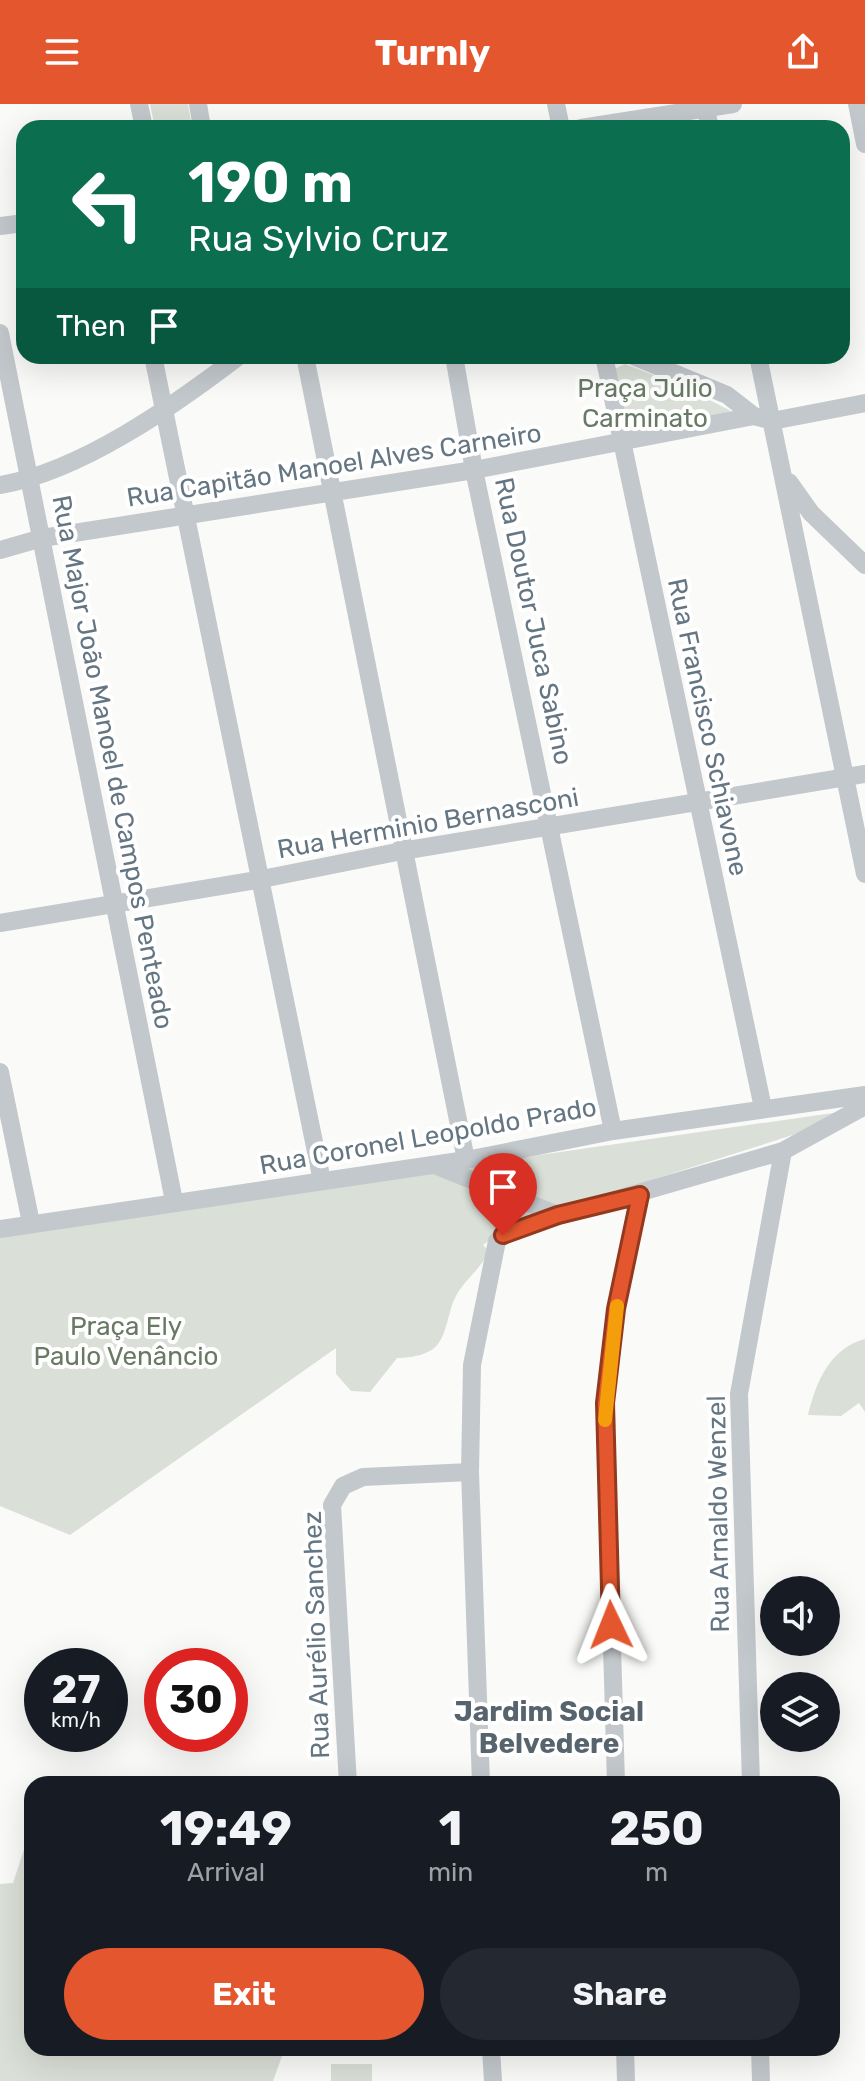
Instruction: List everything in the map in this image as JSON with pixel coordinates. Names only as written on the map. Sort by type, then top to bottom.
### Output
[{"type":"street","points":[[626,120],[733,104]]},
{"type":"street","points":[[857,104],[865,144]]},
{"type":"street","name":"Rua Major João Manoel de Campos Penteado","points":[[0,333],[174,1201]]},
{"type":"street","points":[[155,364],[322,1181]]},
{"type":"street","points":[[0,485],[30,480],[164,413],[228,364]]},
{"type":"street","points":[[307,364],[466,1160]]},
{"type":"street","name":"Rua Doutor Juca Sabino","points":[[455,364],[474,470],[552,826],[613,1131]]},
{"type":"street","name":"Rua Francisco Schiavone","points":[[606,364],[763,1108]]},
{"type":"street","points":[[652,364],[727,395],[754,416]]},
{"type":"street","points":[[760,364],[865,874]]},
{"type":"street","name":"Rua Capitão Manoel Alves Carneiro","points":[[0,550],[42,538],[474,470],[754,416],[772,421],[865,403]]},
{"type":"street","points":[[784,474],[811,513],[865,565]]},
{"type":"street","name":"Rua Herminio Bernasconi","points":[[0,923],[262,879],[402,851],[865,774]]},
{"type":"street","points":[[0,1072],[31,1223]]},
{"type":"street","name":"Rua Coronel Leopoldo Prado","points":[[0,1229],[434,1165],[613,1131],[865,1095]]},
{"type":"street","points":[[481,1776],[470,1472],[472,1365],[497,1241],[510,1230],[640,1195],[783,1151],[865,1106]]},
{"type":"street","name":"Rua Arnaldo Wenzel","points":[[751,1776],[739,1394],[783,1151]]},
{"type":"street","points":[[434,1165],[558,1215]]},
{"type":"street","points":[[616,1776],[605,1403],[616,1309],[640,1195]]},
{"type":"street","name":"Rua Aurélio Sanchez","points":[[348,1776],[332,1505],[343,1486],[363,1477],[470,1472]]},
{"type":"street","points":[[491,2056],[493,2081]]},
{"type":"street","points":[[625,2056],[626,2081]]},
{"type":"street","points":[[760,2056],[761,2081]]},
{"type":"green space","points":[[150,104],[188,104],[191,120],[153,120]]},
{"type":"green space","name":"Praça Júlio Carminato","points":[[625,364],[682,386],[731,411],[628,437],[610,371]]},
{"type":"green space","name":"Praça Ely Paulo Venâncio","points":[[833,1113],[835,1119],[821,1126],[513,1224],[483,1245],[489,1251],[456,1296],[444,1333],[430,1351],[397,1358],[370,1392],[351,1391],[336,1374],[336,1348],[70,1535],[0,1506],[0,1232]]},
{"type":"green space","points":[[865,1339],[865,1412],[859,1403],[841,1416],[808,1415],[815,1390],[826,1368],[842,1350]]},
{"type":"green space","points":[[24,1849],[24,2056],[282,2056],[273,2081],[0,2081],[0,1884],[13,1883]]},
{"type":"green space","points":[[331,2064],[372,2064],[372,2081],[331,2081]]},
{"type":"slow traffic","points":[[605,1420],[617,1306]]},
{"type":"district","name":"Jardim Social Belvedere","points":[[549,1727]]},
{"type":"route","points":[[503,1235],[558,1215],[640,1195],[616,1309],[605,1403],[611,1625]]}]
